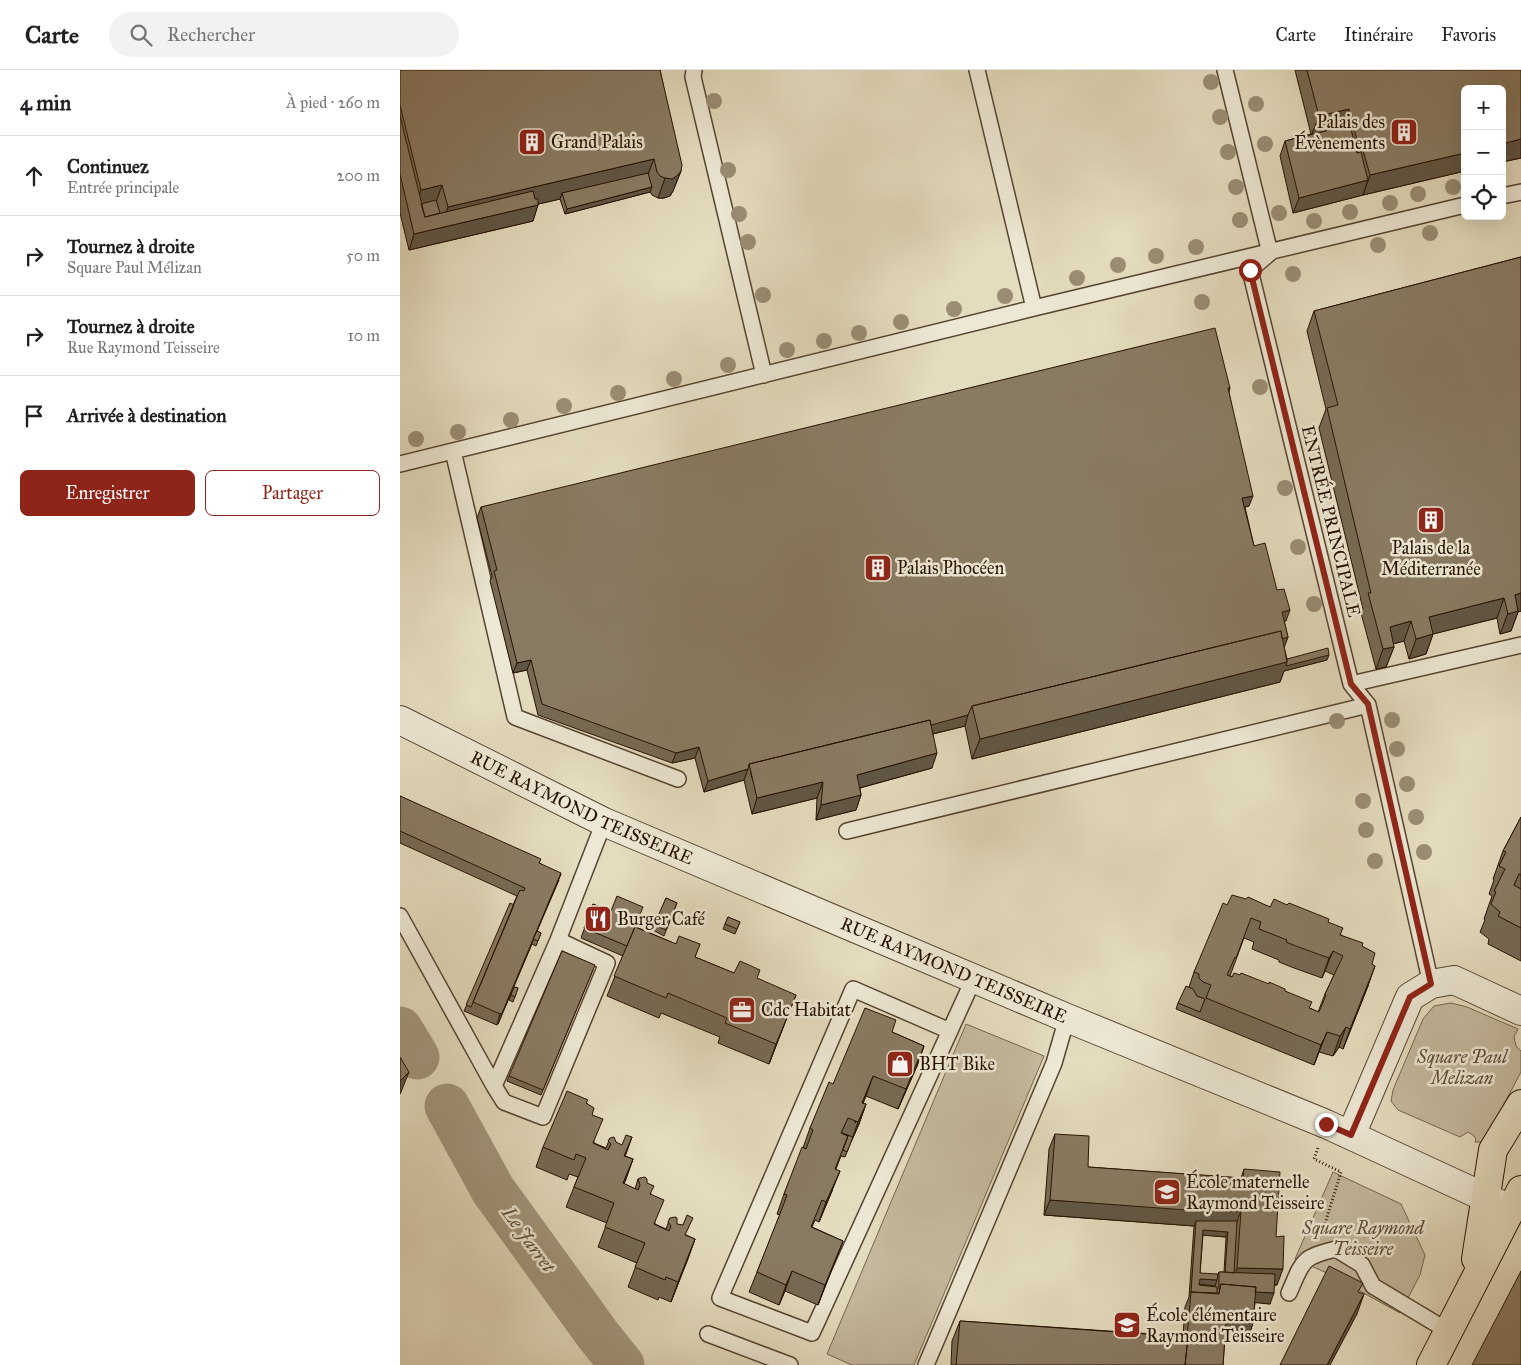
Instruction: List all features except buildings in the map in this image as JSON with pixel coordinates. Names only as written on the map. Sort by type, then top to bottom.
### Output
[{"type":"main road","points":[[1472,1285],[1493,1150],[1521,1104]]},
{"type":"main road","points":[[1431,1365],[1472,1285],[1517,1204]]},
{"type":"street","name":"RUE RAYMOND TEISSEIRE","points":[[400,720],[604,822],[1068,1018],[1326,1124],[1486,1199],[1517,1204]]},
{"type":"street","points":[[1351,1135],[1410,997],[1431,984],[1454,980],[1521,1011]]},
{"type":"lane","points":[[694,70],[693,77],[764,375]]},
{"type":"lane","points":[[977,70],[1034,308]]},
{"type":"lane","points":[[1225,70],[1270,253]]},
{"type":"lane","points":[[1506,195],[1521,192]]},
{"type":"lane","points":[[400,464],[1034,308],[1461,207]]},
{"type":"lane","name":"ENTRÉE PRINCIPALE","points":[[1270,253],[1250,270],[1351,684],[1368,704],[1431,984]]},
{"type":"lane","points":[[453,451],[515,717],[678,779]]},
{"type":"lane","points":[[1351,684],[1521,645]]},
{"type":"lane","points":[[847,831],[1368,704]]},
{"type":"lane","points":[[494,1086],[558,940],[604,822]]},
{"type":"lane","points":[[400,916],[504,1102],[543,1117],[607,962],[558,940]]},
{"type":"lane","points":[[950,1031],[853,989],[720,1298],[812,1333],[950,1031],[974,978]]},
{"type":"lane","points":[[926,1365],[1054,1063],[1068,1018]]},
{"type":"lane","points":[[1289,1293],[1303,1262],[1316,1254],[1336,1249],[1362,1265],[1372,1286],[1448,1331]]},
{"type":"lane","points":[[708,1334],[790,1365]]},
{"type":"path","points":[[1316,1254],[1341,1172],[1314,1159],[1326,1124]]},
{"type":"green space","name":"Square Paul Melizan","points":[[1451,1003],[1467,1007],[1518,1029],[1514,1037],[1516,1046],[1521,1051],[1521,1072],[1485,1140],[1480,1142],[1475,1142],[1476,1139],[1468,1132],[1460,1137],[1398,1110],[1391,1101],[1393,1090],[1423,1019],[1434,1006]]},
{"type":"green space","points":[[966,1024],[1044,1056],[914,1365],[852,1365],[827,1354]]},
{"type":"green space","name":"Square Raymond Teisseire","points":[[1333,1172],[1401,1204],[1425,1255],[1420,1275],[1400,1313],[1327,1273],[1295,1259]]},
{"type":"waterway","name":"Le Jarret","points":[[400,1029],[417,1057]]},
{"type":"waterway","name":"Le Jarret","points":[[447,1106],[493,1190],[598,1335],[622,1365]]},
{"type":"place","name":"Palais des Évènements","points":[[1404,132]]},
{"type":"place","name":"Grand Palais","points":[[532,142]]},
{"type":"place","name":"Palais de la Méditerranée","points":[[1431,520]]},
{"type":"place","name":"Palais Phocéen","points":[[878,568]]},
{"type":"place","name":"Burger Café","points":[[598,919]]},
{"type":"place","name":"Cdc Habitat","points":[[742,1010]]},
{"type":"place","name":"BHT Bike","points":[[900,1064]]},
{"type":"place","name":"École maternelle Raymond Teisseire","points":[[1167,1192]]},
{"type":"place","name":"École élémentaire Raymond Teisseire","points":[[1127,1325]]},
{"type":"route","points":[[1250,270],[1351,684],[1368,704],[1431,984],[1410,997],[1351,1135],[1326,1124]]}]
